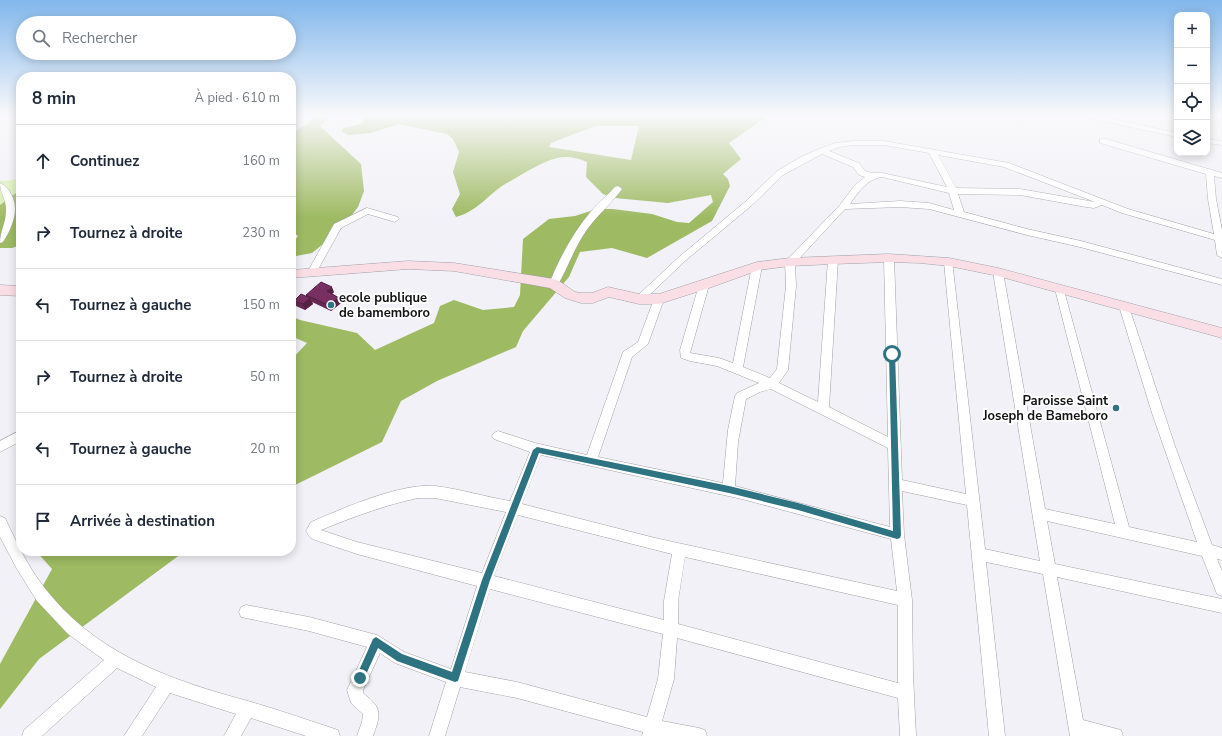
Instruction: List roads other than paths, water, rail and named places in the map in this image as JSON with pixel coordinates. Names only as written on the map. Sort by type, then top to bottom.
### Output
[{"type":"street","points":[[639,299],[682,259],[748,204],[780,173],[804,159],[826,149]]},
{"type":"street","points":[[916,149],[1006,165],[1138,216],[1220,239]]},
{"type":"street","points":[[1134,149],[1222,176]]},
{"type":"street","points":[[822,151],[856,165],[862,173],[871,176],[887,176],[953,191],[1020,192],[1086,204],[1094,205],[1100,202]]},
{"type":"street","points":[[932,152],[953,191],[960,215]]},
{"type":"street","points":[[1210,172],[1212,199],[1222,256]]},
{"type":"street","points":[[729,490],[730,454],[735,415],[741,396],[757,388],[772,384],[782,370],[790,286],[790,262],[843,207],[852,193],[871,176]]},
{"type":"street","points":[[0,186],[6,194],[11,208],[8,224],[0,240]]},
{"type":"street","points":[[554,284],[578,235],[592,215],[618,189]]},
{"type":"street","points":[[843,207],[909,204],[929,206],[1027,232],[1054,237],[1222,282]]},
{"type":"street","points":[[312,272],[337,226],[367,211],[395,218]]},
{"type":"street","points":[[296,274],[384,266],[430,265],[476,270],[554,284],[570,295],[581,298],[592,298],[608,292],[639,299],[659,299],[757,266],[790,262],[889,258],[949,262],[998,272],[1222,333]]},
{"type":"street","points":[[889,258],[896,446],[897,535],[905,600],[908,736]]},
{"type":"street","points":[[823,408],[833,260]]},
{"type":"street","points":[[949,262],[998,736]]},
{"type":"street","points":[[736,369],[757,266]]},
{"type":"street","points":[[998,272],[1038,513],[1077,731],[1115,736]]},
{"type":"street","points":[[704,285],[684,353],[690,357],[712,360],[772,384],[823,408],[896,446]]},
{"type":"street","points":[[1060,289],[1123,531]]},
{"type":"street","points":[[0,290],[16,291]]},
{"type":"street","points":[[591,461],[627,355],[643,344],[659,299]]},
{"type":"street","points":[[1124,306],[1159,417],[1222,589]]},
{"type":"street","points":[[498,436],[537,450],[729,490],[798,507],[897,535]]},
{"type":"street","points":[[0,447],[16,438]]},
{"type":"street","points":[[437,736],[486,580],[537,450]]},
{"type":"street","points":[[897,484],[973,501]]},
{"type":"street","points":[[905,600],[679,550],[514,508],[435,492],[418,492],[396,497],[352,511],[316,526],[313,531],[315,534],[357,548],[486,580],[907,693]]},
{"type":"street","points":[[1038,513],[1222,554]]},
{"type":"street","points":[[0,522],[16,553]]},
{"type":"street","points":[[651,731],[666,680],[671,629],[671,601],[679,550]]},
{"type":"street","points":[[979,554],[1222,606]]},
{"type":"street","points":[[18,556],[48,604],[81,634],[116,659],[142,674],[167,684],[332,736]]},
{"type":"street","points":[[246,612],[309,624],[376,642],[400,658],[455,678],[517,690],[651,731],[698,736]]},
{"type":"street","points":[[365,736],[371,714],[370,710],[354,695],[376,642]]},
{"type":"street","points":[[30,736],[116,659]]},
{"type":"street","points":[[132,736],[167,684]]},
{"type":"street","points":[[232,736],[248,709]]},
{"type":"place","name":"ecole publique de bamemboro","points":[[331,305]]},
{"type":"place","name":"Paroisse Saint Joseph de Bameboro","points":[[1116,408]]}]
